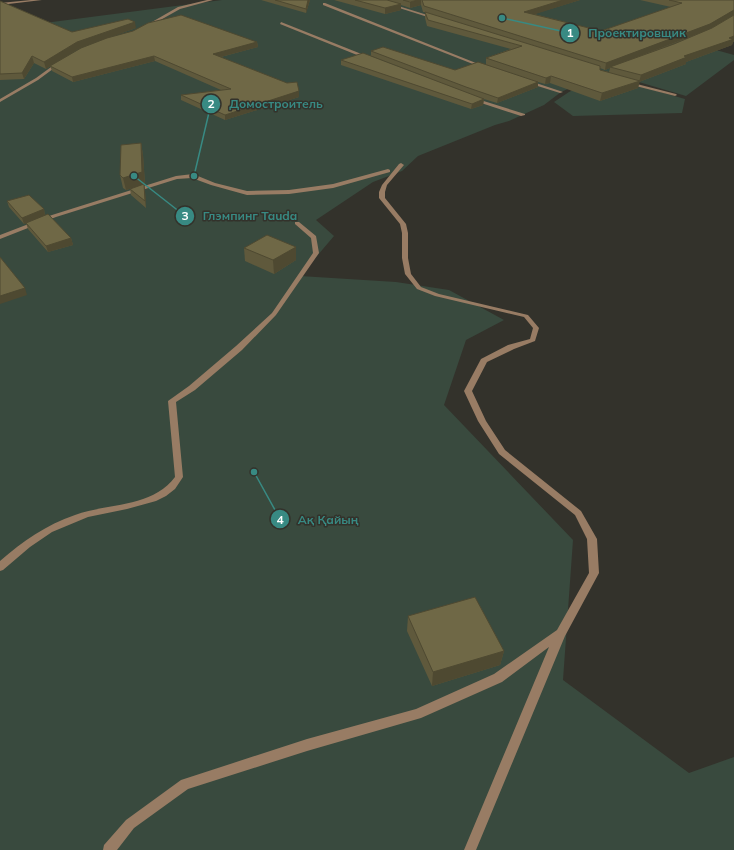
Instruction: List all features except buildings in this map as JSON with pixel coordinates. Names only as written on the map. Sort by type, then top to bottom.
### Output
[{"type":"street","points":[[0,4],[40,0]]},
{"type":"street","points":[[144,27],[179,8],[211,0]]},
{"type":"street","points":[[376,0],[442,20]]},
{"type":"street","points":[[324,4],[490,69]]},
{"type":"street","points":[[281,23],[376,61]]},
{"type":"street","points":[[0,101],[37,79],[60,62]]},
{"type":"street","points":[[526,80],[561,92]]},
{"type":"street","points":[[622,80],[675,95]]},
{"type":"street","points":[[471,98],[523,115]]},
{"type":"street","points":[[401,165],[385,184],[382,192],[382,198],[403,224],[405,234],[405,258],[408,274],[419,288],[437,295],[526,316],[536,328],[533,340],[511,347],[484,361],[468,391],[482,421],[502,452],[578,513],[592,539],[594,573],[560,634],[470,850]]},
{"type":"street","points":[[0,237],[54,216],[176,178],[193,176],[213,184],[247,193],[289,192],[333,186],[388,171]]},
{"type":"street","points":[[0,567],[26,544],[55,526],[89,514],[148,500],[161,495],[174,486],[179,477],[172,401],[192,388],[233,353],[274,314],[316,253],[314,237],[298,223]]},
{"type":"street","points":[[109,850],[130,824],[185,784],[307,745],[417,714],[498,678],[560,634]]},
{"type":"green space","points":[[222,0],[734,0],[734,16],[687,42],[734,55],[734,60],[686,96],[605,72],[561,92],[544,105],[509,121],[495,125],[418,156],[402,171],[373,182],[316,220],[334,236],[300,276],[396,282],[449,290],[504,320],[466,340],[444,405],[573,540],[563,680],[689,773],[734,757],[734,850],[0,850],[0,26],[29,25]]},
{"type":"green space","points":[[598,78],[622,81],[685,99],[682,113],[573,116],[554,102],[569,92]]},
{"type":"place","name":"Проектировщик","points":[[502,18]]},
{"type":"place","name":"Глэмпинг Tauda","points":[[134,176]]},
{"type":"place","name":"Домостроитель","points":[[194,176]]},
{"type":"place","name":"Ақ Қайың","points":[[254,472]]}]
